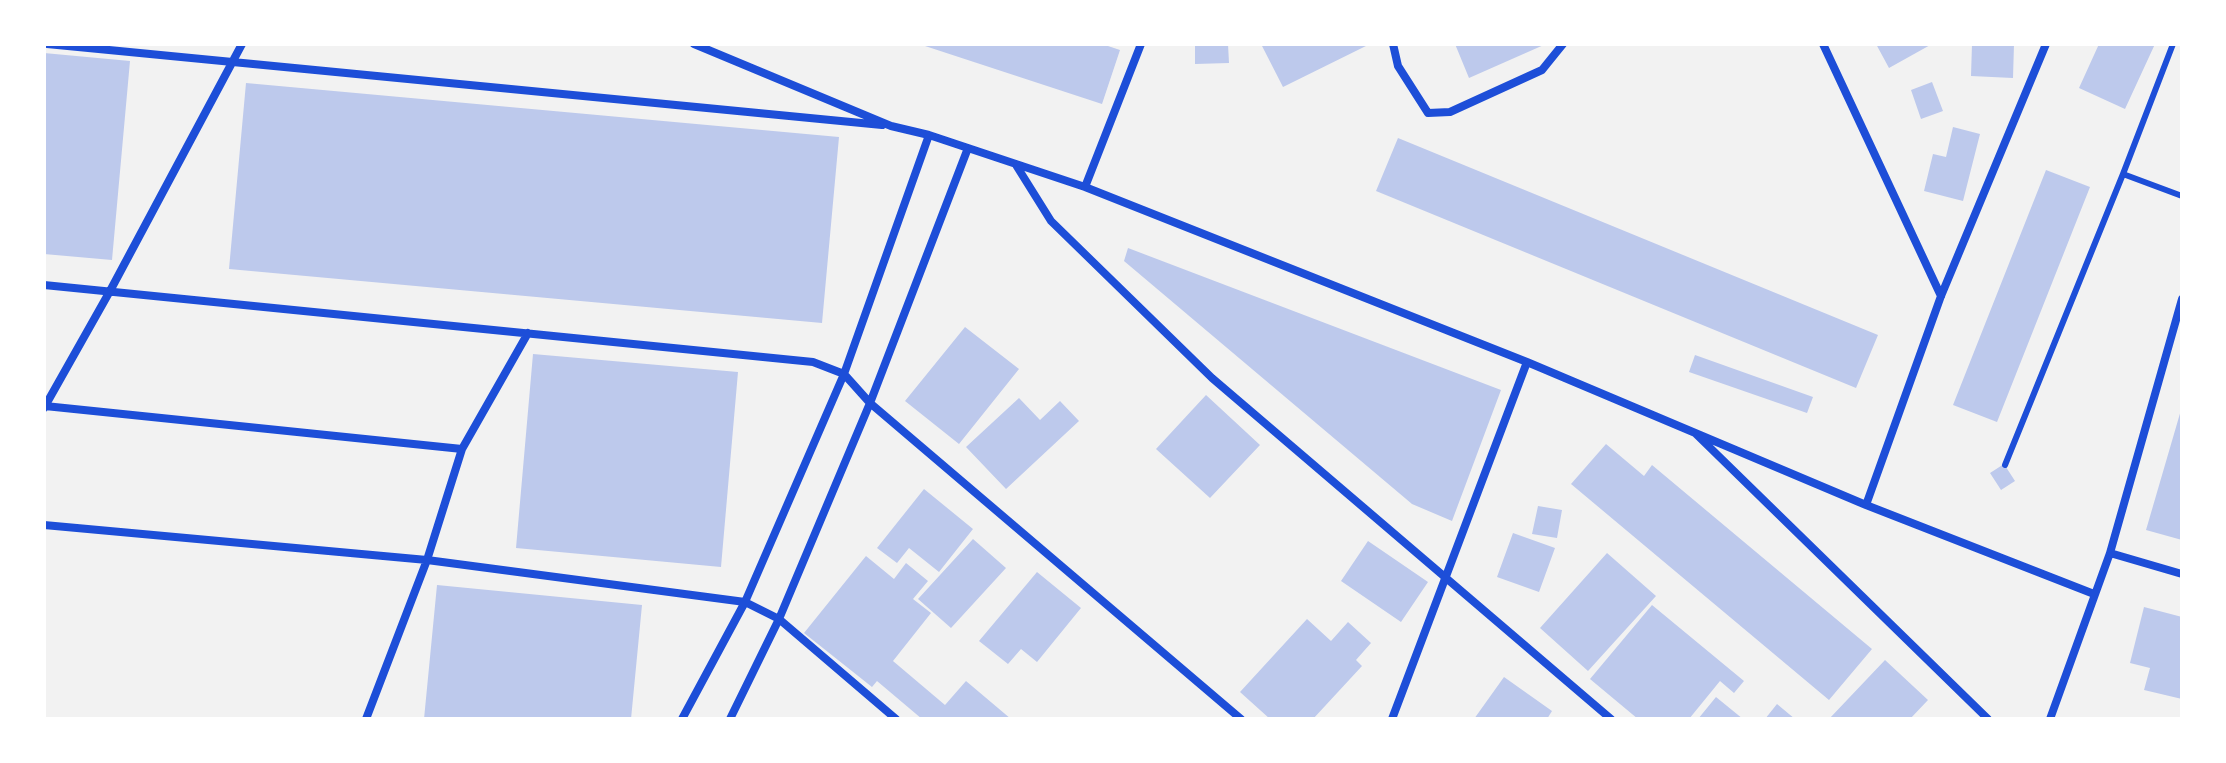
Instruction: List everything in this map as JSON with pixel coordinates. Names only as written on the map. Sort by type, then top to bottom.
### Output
[{"type":"street","points":[[47,44],[891,126],[929,135],[1085,187],[1527,362],[1866,505],[2094,594]]},
{"type":"street","points":[[242,44],[44,407],[462,449]]},
{"type":"street","points":[[694,44],[891,126]]},
{"type":"street","points":[[1085,187],[1141,44]]},
{"type":"street","points":[[1393,44],[1398,66],[1428,113],[1450,112],[1542,70],[1563,44]]},
{"type":"street","points":[[1823,44],[1941,296]]},
{"type":"street","points":[[1866,505],[1941,296],[2046,44]]},
{"type":"street","points":[[682,719],[745,602],[844,374],[929,135]]},
{"type":"street","points":[[730,719],[779,619],[870,403],[968,148]]},
{"type":"street","points":[[1015,165],[1051,221],[1212,378],[1611,719]]},
{"type":"street","points":[[44,285],[813,362],[844,374],[870,403],[1241,719]]},
{"type":"street","points":[[2050,719],[2110,553],[2182,299]]},
{"type":"street","points":[[366,719],[427,560],[462,449],[528,333]]},
{"type":"street","points":[[1392,719],[1527,362]]},
{"type":"street","points":[[1692,431],[1988,719]]},
{"type":"street","points":[[44,525],[427,560],[745,602],[779,619],[896,719]]},
{"type":"street","points":[[2110,553],[2182,574]]},
{"type":"lane","points":[[2005,465],[2173,44]]},
{"type":"lane","points":[[2123,174],[2182,196]]},
{"type":"building","points":[[1102,44],[1120,50],[1102,104],[922,45]]},
{"type":"building","points":[[1195,44],[1228,44],[1229,63],[1195,64]]},
{"type":"building","points":[[1261,44],[1370,44],[1283,87]]},
{"type":"building","points":[[1455,44],[1546,44],[1469,78]]},
{"type":"building","points":[[1876,44],[1932,44],[1889,68]]},
{"type":"building","points":[[1972,44],[2014,44],[2013,78],[1971,76]]},
{"type":"building","points":[[2099,44],[2155,44],[2125,109],[2079,88]]},
{"type":"building","points":[[44,53],[130,61],[112,260],[44,254]]},
{"type":"building","points":[[1932,82],[1943,111],[1921,119],[1911,90]]},
{"type":"building","points":[[246,83],[839,137],[822,323],[229,269]]},
{"type":"building","points":[[1953,127],[1980,134],[1963,201],[1924,191],[1933,154],[1946,157]]},
{"type":"building","points":[[1398,138],[1878,335],[1856,388],[1376,191]]},
{"type":"building","points":[[2046,170],[2090,187],[1997,422],[1953,405]]},
{"type":"building","points":[[1128,248],[1501,390],[1452,521],[1412,504],[1124,261]]},
{"type":"building","points":[[965,327],[1019,369],[959,444],[905,401]]},
{"type":"building","points":[[533,354],[738,372],[721,567],[516,548]]},
{"type":"building","points":[[1695,355],[1813,397],[1807,413],[1689,372]]},
{"type":"building","points":[[1206,395],[1260,445],[1210,498],[1156,449]]},
{"type":"building","points":[[1019,398],[1040,420],[1060,401],[1079,421],[1006,489],[966,447]]},
{"type":"building","points":[[2182,411],[2182,540],[2146,530]]},
{"type":"building","points":[[1606,444],[1644,476],[1652,465],[1872,649],[1829,700],[1571,484]]},
{"type":"building","points":[[2004,464],[2015,481],[2001,490],[1990,473]]},
{"type":"building","points":[[924,489],[973,529],[939,572],[909,548],[897,563],[877,548]]},
{"type":"building","points":[[1538,506],[1562,510],[1557,538],[1532,534]]},
{"type":"building","points":[[1513,533],[1555,548],[1539,592],[1497,577]]},
{"type":"building","points":[[973,539],[1006,568],[951,628],[918,599]]},
{"type":"building","points":[[1368,541],[1428,582],[1401,622],[1341,581]]},
{"type":"building","points":[[1607,553],[1656,596],[1588,671],[1540,628]]},
{"type":"building","points":[[866,556],[894,579],[906,563],[928,581],[913,599],[931,613],[893,661],[945,705],[966,681],[1011,719],[922,719],[877,681],[872,687],[804,633]]},
{"type":"building","points":[[1037,572],[1081,608],[1037,662],[1021,649],[1008,664],[979,641]]},
{"type":"building","points":[[437,585],[642,605],[631,719],[424,719]]},
{"type":"building","points":[[1652,605],[1744,681],[1734,693],[1720,681],[1689,719],[1638,719],[1590,679]]},
{"type":"building","points":[[2144,607],[2182,617],[2182,699],[2144,690],[2150,668],[2130,663]]},
{"type":"building","points":[[1307,619],[1331,641],[1348,622],[1371,643],[1356,660],[1362,666],[1313,719],[1270,719],[1240,692]]},
{"type":"building","points":[[1885,660],[1928,700],[1910,719],[1829,719]]},
{"type":"building","points":[[1504,677],[1552,711],[1547,719],[1474,719]]},
{"type":"building","points":[[1716,697],[1743,719],[1698,719]]},
{"type":"building","points":[[1777,704],[1795,719],[1765,719]]}]
